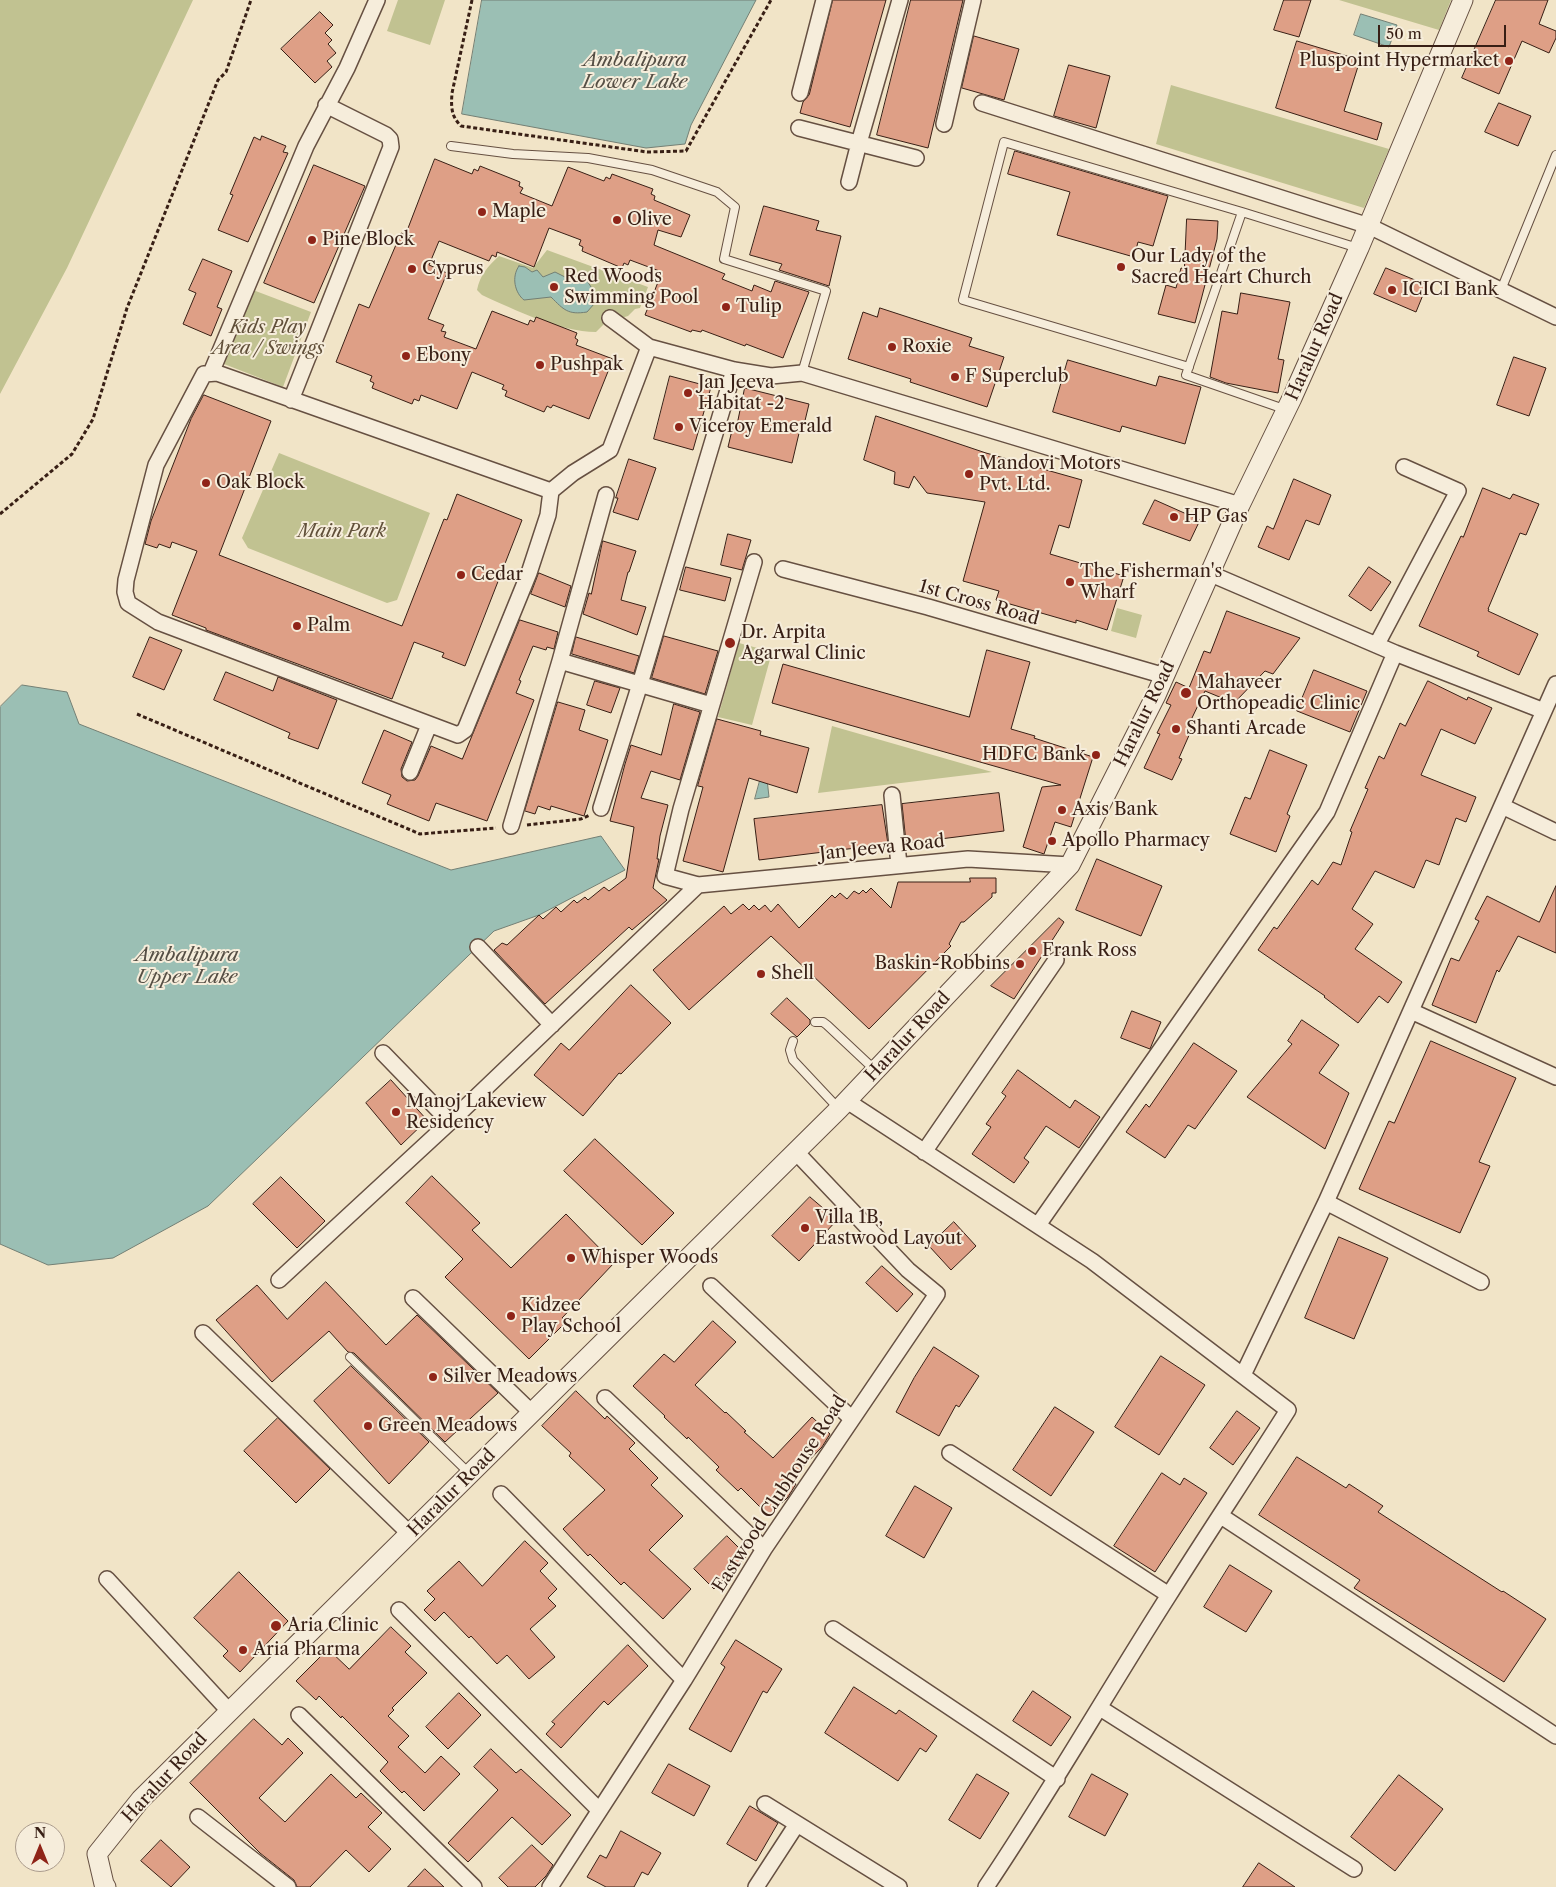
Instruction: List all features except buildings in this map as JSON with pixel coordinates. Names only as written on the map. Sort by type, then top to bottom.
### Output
[{"type":"street","points":[[211,373],[306,146],[326,104],[347,68],[377,0]]},
{"type":"street","points":[[800,93],[824,0]]},
{"type":"street","points":[[849,182],[900,0]]},
{"type":"street","points":[[944,124],[973,0]]},
{"type":"street","name":"Haralur Road","points":[[106,1887],[97,1854],[141,1799],[843,1105],[1070,865],[1165,676],[1240,505],[1287,410],[1359,248],[1463,0]]},
{"type":"street","points":[[982,103],[1368,226],[1556,317]]},
{"type":"street","points":[[291,400],[390,147],[390,139],[386,135],[326,104]]},
{"type":"street","points":[[799,128],[916,158]]},
{"type":"street","points":[[610,318],[649,348],[734,370],[771,376],[802,373],[1240,505]]},
{"type":"street","points":[[551,491],[217,373],[204,374],[156,465],[126,580],[125,592],[128,603],[158,622],[458,735],[465,730],[529,574],[548,515],[551,491],[610,450],[649,348]]},
{"type":"street","points":[[601,808],[734,370]]},
{"type":"street","points":[[1377,644],[1458,491],[1404,467]]},
{"type":"street","points":[[511,826],[560,661],[606,495]]},
{"type":"street","points":[[279,1280],[450,1122],[698,886],[665,876],[679,818],[711,705],[754,562]]},
{"type":"street","name":"1st Cross Road","points":[[783,569],[928,607],[1165,676]]},
{"type":"street","points":[[1210,574],[1395,653],[1544,711]]},
{"type":"street","points":[[1038,1225],[1327,812],[1395,653]]},
{"type":"street","points":[[560,661],[711,705]]},
{"type":"street","points":[[1243,1375],[1326,1202],[1556,684]]},
{"type":"street","points":[[410,772],[429,725]]},
{"type":"street","points":[[892,795],[899,865]]},
{"type":"street","points":[[1502,806],[1556,832]]},
{"type":"street","name":"Jan Jeeva Road","points":[[698,886],[968,859],[1070,865]]},
{"type":"street","points":[[478,947],[552,1024]]},
{"type":"street","points":[[924,1152],[1056,960]]},
{"type":"street","points":[[1411,1011],[1556,1077]]},
{"type":"street","points":[[383,1052],[450,1122]]},
{"type":"street","points":[[843,1105],[924,1152],[1092,1261],[1288,1410],[1169,1594],[1057,1779],[986,1887]]},
{"type":"street","name":"Eastwood Clubhouse Road","points":[[550,1887],[684,1680],[764,1549],[938,1294],[908,1270],[796,1152]]},
{"type":"street","points":[[1326,1202],[1481,1282]]},
{"type":"street","points":[[710,1286],[852,1419]]},
{"type":"street","points":[[413,1298],[532,1413]]},
{"type":"street","points":[[203,1333],[410,1534]]},
{"type":"street","points":[[605,1398],[764,1549]]},
{"type":"street","points":[[950,1454],[1169,1594]]},
{"type":"street","points":[[501,1494],[684,1680]]},
{"type":"street","points":[[1221,1516],[1556,1736]]},
{"type":"street","points":[[107,1579],[230,1711]]},
{"type":"street","points":[[399,1610],[599,1810]]},
{"type":"street","points":[[833,1629],[1057,1779]]},
{"type":"street","points":[[1100,1708],[1354,1869]]},
{"type":"street","points":[[299,1715],[474,1887]]},
{"type":"street","points":[[765,1804],[899,1887]]},
{"type":"street","points":[[198,1817],[288,1887]]},
{"type":"street","points":[[756,1887],[797,1824]]},
{"type":"lane","points":[[1189,367],[963,300],[1004,142],[1359,248]]},
{"type":"lane","points":[[450,146],[513,154],[588,158],[652,170],[717,192],[735,207],[724,259],[826,291],[802,373]]},
{"type":"lane","points":[[1501,290],[1556,155]]},
{"type":"lane","points":[[1242,212],[1186,375],[1287,410]]},
{"type":"lane","points":[[815,1022],[823,1022],[827,1025],[876,1071]]},
{"type":"lane","points":[[793,1042],[790,1050],[793,1060],[843,1105]]},
{"type":"lane","points":[[350,1357],[470,1474]]},
{"type":"path","points":[[0,514],[72,454],[92,419],[127,308],[218,80],[226,72],[251,0]]},
{"type":"path","points":[[472,0],[452,93],[451,108],[454,119],[461,126],[647,152],[686,151],[771,0]]},
{"type":"path","points":[[137,714],[420,834],[581,819],[601,808]]},
{"type":"green space","points":[[0,0],[193,0],[67,268],[0,394]]},
{"type":"green space","points":[[398,0],[445,0],[430,45],[387,31]]},
{"type":"green space","points":[[1339,0],[1451,0],[1439,30]]},
{"type":"green space","points":[[1171,85],[1389,149],[1364,208],[1156,144]]},
{"type":"green space","points":[[547,250],[648,287],[640,308],[635,309],[628,316],[605,323],[596,332],[582,331],[538,319],[482,295],[477,290],[485,271],[499,256],[533,268]]},
{"type":"green space","name":"Kids Play Area / Swings","points":[[253,290],[311,312],[283,387],[224,364]]},
{"type":"green space","name":"Main Park","points":[[279,453],[430,513],[397,600],[387,603],[248,548],[242,538]]},
{"type":"green space","points":[[1117,608],[1142,615],[1136,638],[1111,631]]},
{"type":"green space","points":[[739,643],[772,652],[752,725],[718,717]]},
{"type":"green space","points":[[832,726],[992,772],[818,793]]},
{"type":"water","name":"Ambalipura Lower Lake","points":[[482,0],[756,0],[691,125],[685,144],[646,148],[462,114]]},
{"type":"water","points":[[1361,14],[1397,25],[1389,47],[1354,35]]},
{"type":"water","name":"Red Woods Swimming Pool","points":[[519,266],[525,267],[532,272],[537,270],[543,277],[555,272],[567,278],[586,279],[596,295],[594,304],[587,312],[575,313],[563,308],[551,297],[524,300],[518,293],[515,284],[515,275]]},
{"type":"water","name":"Ambalipura Upper Lake","points":[[22,685],[67,692],[79,724],[451,870],[601,836],[625,870],[539,915],[494,931],[208,1206],[113,1258],[48,1265],[0,1244],[0,707]]},
{"type":"water","points":[[765,761],[769,797],[755,799]]},
{"type":"place","name":"Pluspoint Hypermarket","points":[[1509,61]]},
{"type":"place","name":"Maple","points":[[482,212]]},
{"type":"place","name":"Olive","points":[[617,220]]},
{"type":"place","name":"Pine Block","points":[[312,240]]},
{"type":"place","name":"Our Lady of the Sacred Heart Church","points":[[1121,267]]},
{"type":"place","name":"Cyprus","points":[[412,269]]},
{"type":"place","name":"Red Woods Swimming Pool","points":[[554,287]]},
{"type":"place","name":"ICICI Bank","points":[[1392,290]]},
{"type":"place","name":"Tulip","points":[[726,307]]},
{"type":"place","name":"Roxie","points":[[892,347]]},
{"type":"place","name":"Ebony","points":[[406,356]]},
{"type":"place","name":"Pushpak","points":[[540,365]]},
{"type":"place","name":"F Superclub","points":[[955,377]]},
{"type":"place","name":"Jan Jeeva Habitat -2","points":[[688,393]]},
{"type":"place","name":"Viceroy Emerald","points":[[679,427]]},
{"type":"place","name":"Mandovi Motors Pvt. Ltd.","points":[[969,474]]},
{"type":"place","name":"Oak Block","points":[[206,483]]},
{"type":"place","name":"HP Gas","points":[[1174,517]]},
{"type":"place","name":"Cedar","points":[[461,575]]},
{"type":"place","name":"The Fisherman's Wharf","points":[[1070,582]]},
{"type":"place","name":"Palm","points":[[297,626]]},
{"type":"place","name":"Dr. Arpita Agarwal Clinic","points":[[730,643]]},
{"type":"place","name":"Mahaveer Orthopeadic Clinic","points":[[1186,693]]},
{"type":"place","name":"Shanti Arcade","points":[[1176,729]]},
{"type":"place","name":"HDFC Bank","points":[[1096,755]]},
{"type":"place","name":"Axis Bank","points":[[1062,810]]},
{"type":"place","name":"Apollo Pharmacy","points":[[1052,841]]},
{"type":"place","name":"Frank Ross","points":[[1032,951]]},
{"type":"place","name":"Baskin-Robbins","points":[[1020,964]]},
{"type":"place","name":"Shell","points":[[761,974]]},
{"type":"place","name":"Manoj Lakeview Residency","points":[[396,1112]]},
{"type":"place","name":"Villa 1B, Eastwood Layout","points":[[805,1228]]},
{"type":"place","name":"Whisper Woods","points":[[571,1258]]},
{"type":"place","name":"Kidzee Play School","points":[[511,1316]]},
{"type":"place","name":"Silver Meadows","points":[[433,1377]]},
{"type":"place","name":"Green Meadows","points":[[368,1426]]},
{"type":"place","name":"Aria Clinic","points":[[276,1626]]},
{"type":"place","name":"Aria Pharma","points":[[243,1650]]}]
